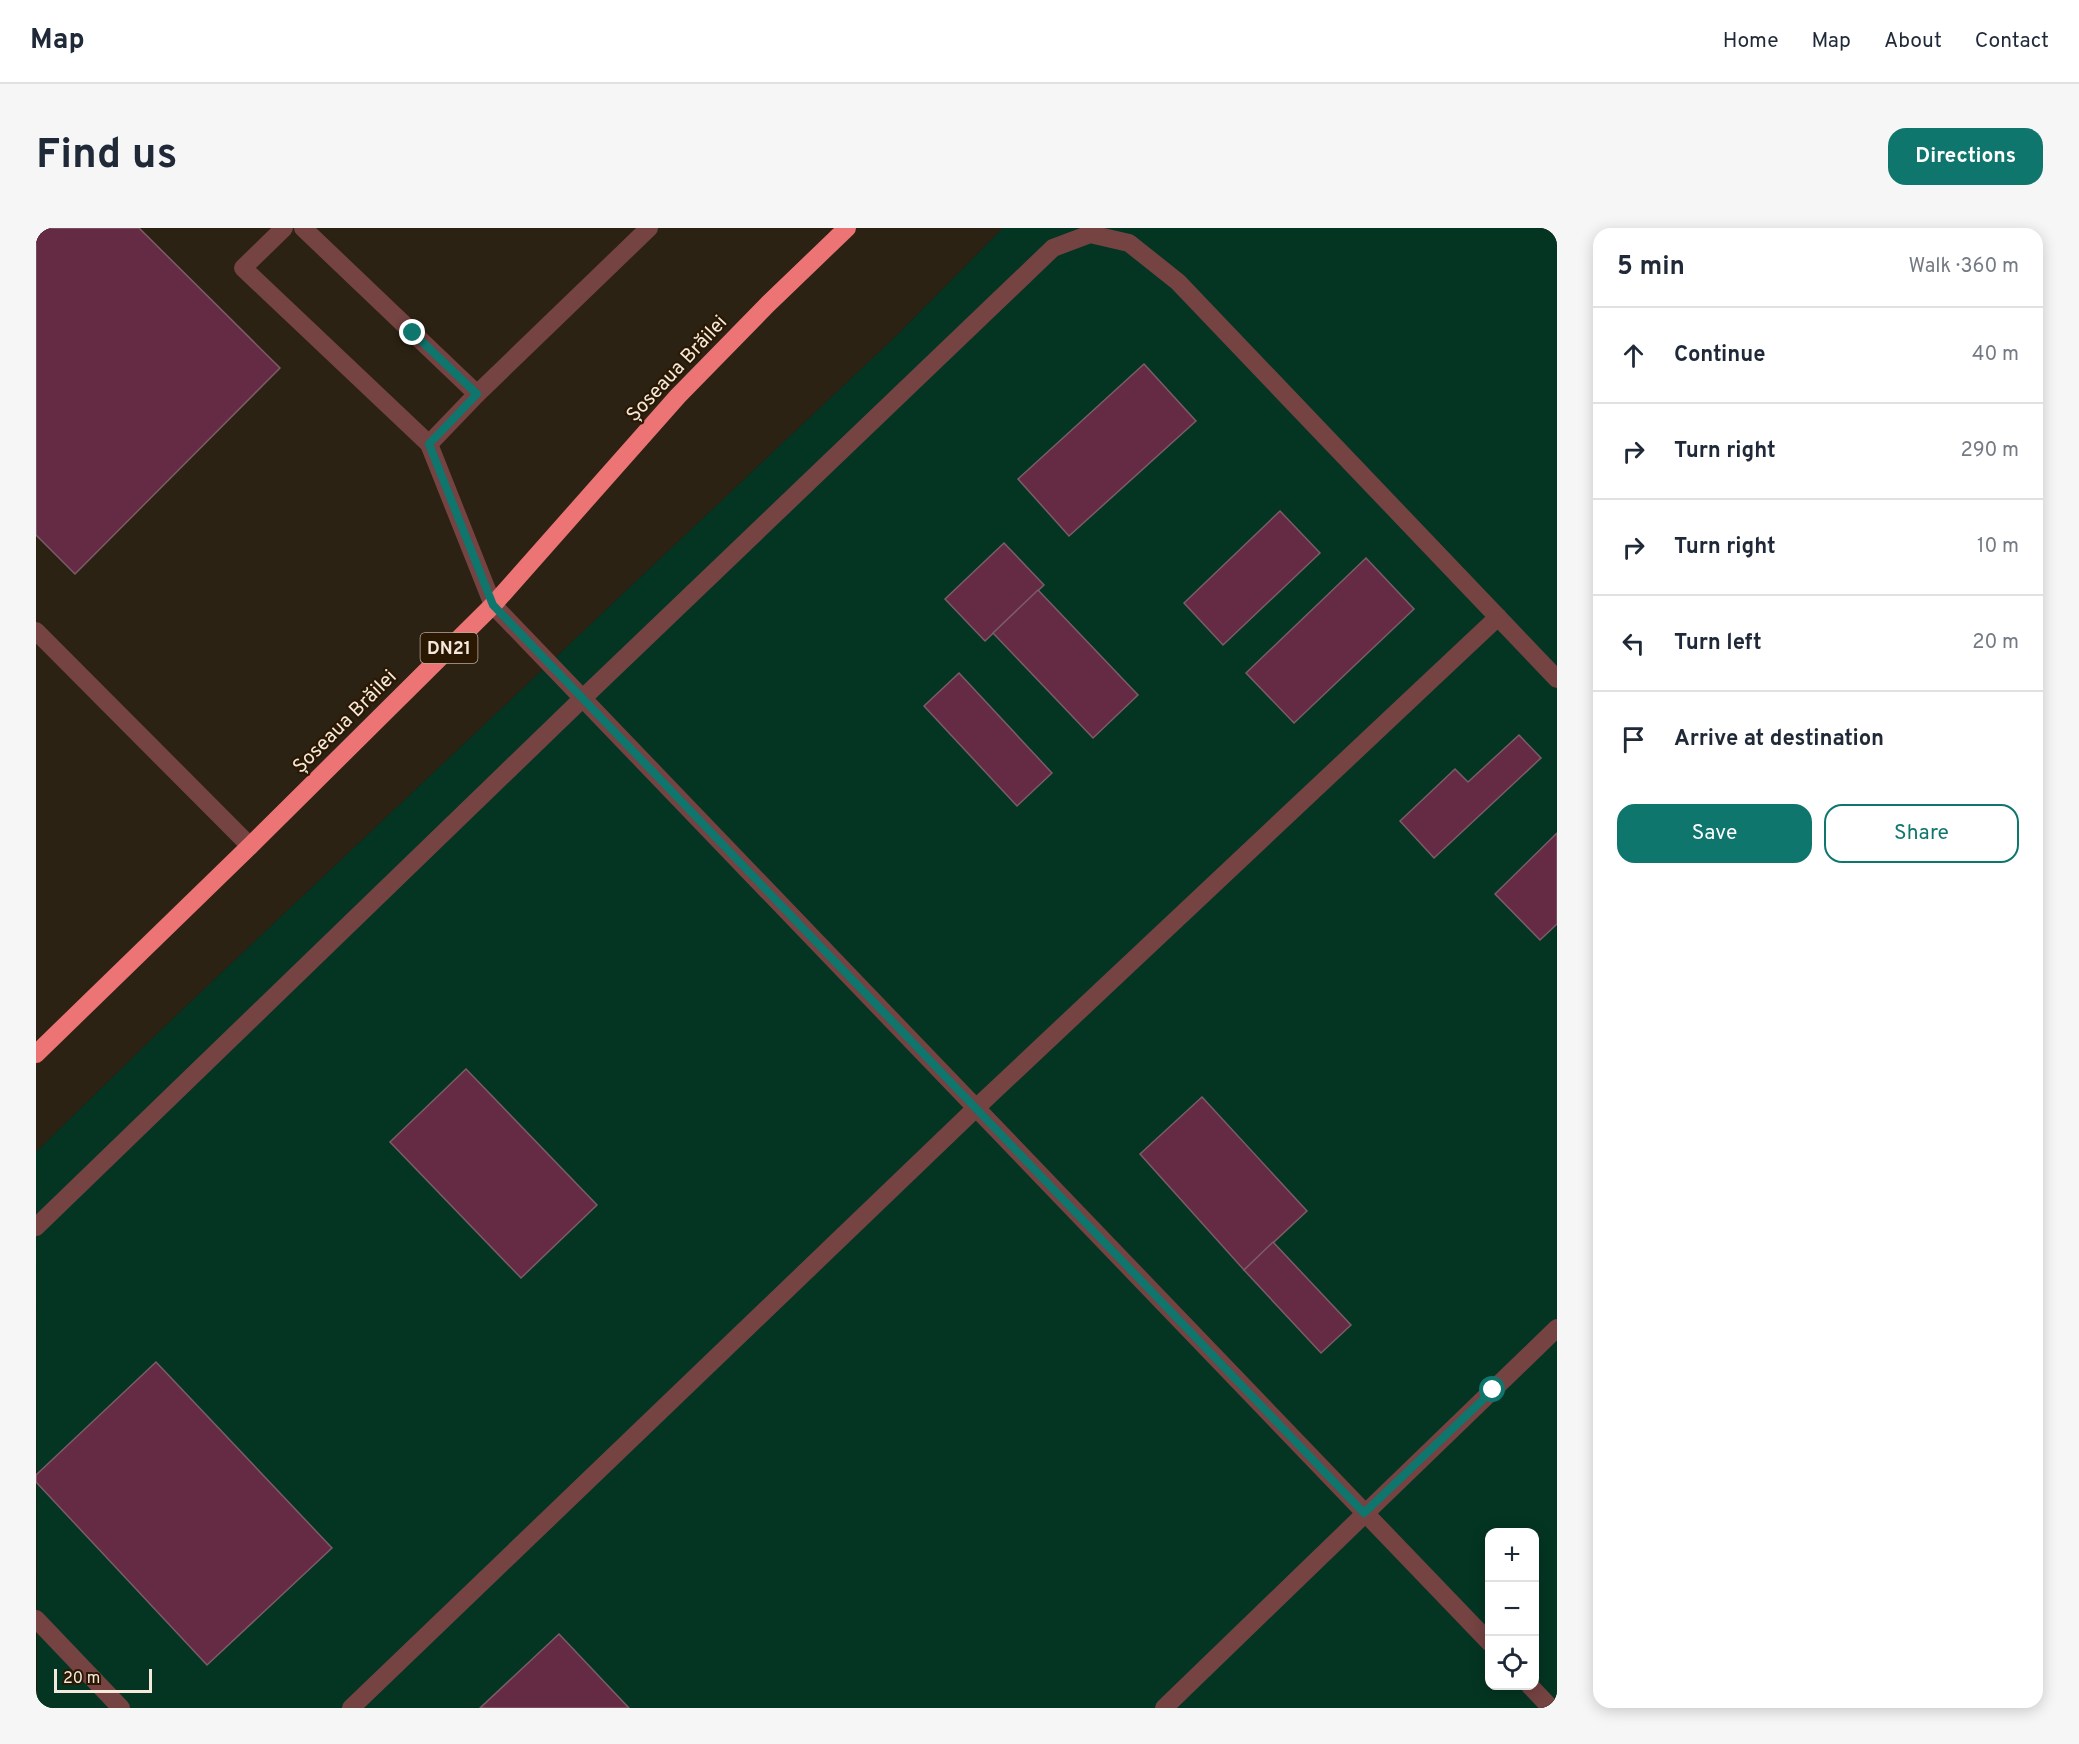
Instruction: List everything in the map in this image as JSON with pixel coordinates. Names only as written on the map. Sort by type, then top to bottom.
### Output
[{"type":"highway","name":"Șoseaua Brăilei","points":[[36,1054],[493,605],[678,396],[847,228]]},
{"type":"lane","points":[[284,228],[243,268],[429,444],[493,605],[1485,1638]]},
{"type":"lane","points":[[303,228],[477,394]]},
{"type":"lane","points":[[429,444],[477,394],[649,228]]},
{"type":"lane","points":[[36,1227],[1053,248],[1090,234],[1129,243],[1178,282],[1557,679]]},
{"type":"lane","points":[[351,1708],[976,1108],[1497,617]]},
{"type":"lane","points":[[36,631],[250,846]]},
{"type":"lane","points":[[1164,1708],[1557,1328]]},
{"type":"lane","points":[[36,1619],[121,1708]]},
{"type":"lane","points":[[1534,1690],[1551,1708]]},
{"type":"shaded area","points":[[36,228],[1003,228],[896,336],[164,1027],[36,1152]]},
{"type":"green space","points":[[1003,228],[1557,228],[1557,1708],[37,1708],[36,1152],[164,1027],[896,336]]},
{"type":"building","points":[[36,228],[139,228],[280,368],[75,574],[36,535]]},
{"type":"building","points":[[1144,364],[1196,421],[1069,536],[1018,479]]},
{"type":"building","points":[[1280,511],[1320,553],[1223,645],[1184,603]]},
{"type":"building","points":[[1004,543],[1044,585],[985,641],[945,599]]},
{"type":"building","points":[[1366,558],[1414,609],[1294,723],[1246,673]]},
{"type":"building","points":[[1038,590],[1138,695],[1093,738],[993,633]]},
{"type":"building","points":[[959,673],[1052,773],[1017,806],[924,706]]},
{"type":"building","points":[[1519,735],[1541,758],[1434,858],[1400,821],[1455,769],[1468,782]]},
{"type":"building","points":[[1557,833],[1557,924],[1540,940],[1495,894]]},
{"type":"building","points":[[466,1069],[597,1205],[521,1278],[390,1142]]},
{"type":"building","points":[[1202,1097],[1307,1211],[1244,1270],[1140,1154]]},
{"type":"building","points":[[1273,1242],[1351,1325],[1321,1353],[1244,1270]]},
{"type":"building","points":[[156,1362],[332,1548],[207,1665],[36,1482],[36,1475]]},
{"type":"building","points":[[559,1634],[629,1708],[480,1708]]},
{"type":"route","points":[[413,333],[477,394],[429,444],[493,605],[1364,1513],[1493,1390]]}]
